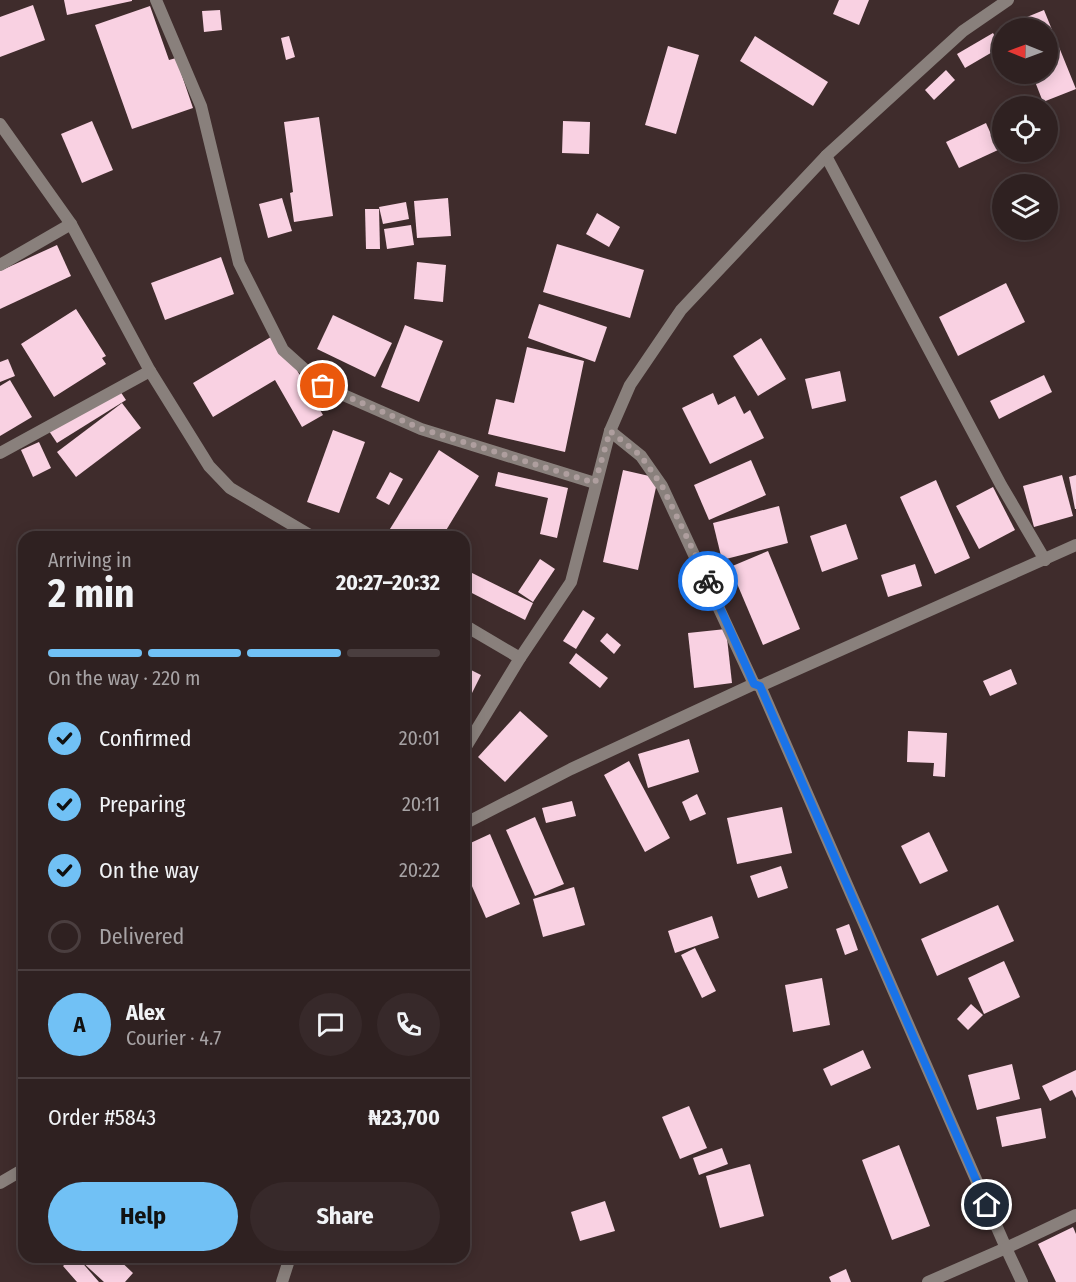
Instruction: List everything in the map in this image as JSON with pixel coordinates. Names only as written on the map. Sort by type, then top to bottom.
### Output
[{"type":"street","points":[[156,0],[201,106],[239,263],[283,350],[323,386],[422,429],[595,483]]},
{"type":"street","points":[[470,740],[520,658],[571,582],[610,431],[630,385],[681,310],[826,156],[963,31],[1008,0]]},
{"type":"street","points":[[1,126],[71,224],[150,371],[209,466],[230,488],[303,531]]},
{"type":"street","points":[[826,156],[1001,485],[1045,560]]},
{"type":"street","points":[[0,266],[71,224]]},
{"type":"street","points":[[0,453],[150,371]]},
{"type":"street","points":[[610,431],[641,456],[662,486],[757,685],[1022,1282]]},
{"type":"street","points":[[470,821],[571,769],[1076,545]]},
{"type":"street","points":[[470,629],[520,658]]},
{"type":"street","points":[[0,1183],[18,1172]]},
{"type":"street","points":[[928,1282],[1076,1215]]},
{"type":"street","points":[[282,1282],[288,1263]]},
{"type":"building","points":[[64,0],[132,0],[132,1],[67,15]]},
{"type":"building","points":[[839,0],[869,0],[859,25],[833,14]]},
{"type":"building","points":[[33,5],[45,40],[0,57],[0,17]]},
{"type":"building","points":[[150,6],[169,60],[176,58],[193,108],[132,129],[95,25]]},
{"type":"building","points":[[220,10],[222,30],[204,32],[202,11]]},
{"type":"building","points":[[1044,10],[1047,18],[1024,18]]},
{"type":"building","points":[[992,34],[992,52],[965,68],[957,54]]},
{"type":"building","points":[[289,36],[295,57],[286,60],[281,38]]},
{"type":"building","points":[[755,36],[828,82],[813,106],[740,61]]},
{"type":"building","points":[[1058,45],[1076,89],[1058,96],[1041,96],[1036,84],[1058,84]]},
{"type":"building","points":[[668,46],[699,55],[676,134],[645,125]]},
{"type":"building","points":[[946,70],[955,80],[934,100],[925,90]]},
{"type":"building","points":[[319,117],[333,216],[294,222],[290,193],[293,192],[284,122]]},
{"type":"building","points":[[92,121],[113,170],[82,183],[61,134]]},
{"type":"building","points":[[563,121],[590,122],[589,154],[562,153]]},
{"type":"building","points":[[986,123],[992,136],[992,153],[959,168],[946,142]]},
{"type":"building","points":[[282,198],[292,231],[268,238],[259,204]]},
{"type":"building","points":[[448,198],[451,236],[417,238],[414,201]]},
{"type":"building","points":[[406,202],[409,219],[383,224],[379,207]]},
{"type":"building","points":[[365,209],[379,209],[380,249],[366,249]]},
{"type":"building","points":[[597,213],[620,227],[609,247],[586,234]]},
{"type":"building","points":[[411,225],[414,245],[387,249],[384,229]]},
{"type":"building","points":[[557,244],[644,270],[630,318],[543,292]]},
{"type":"building","points":[[57,245],[71,276],[0,309],[0,271]]},
{"type":"building","points":[[221,257],[234,294],[165,320],[151,283]]},
{"type":"building","points":[[417,262],[446,265],[443,302],[414,299]]},
{"type":"building","points":[[1006,283],[1025,322],[958,356],[939,317]]},
{"type":"building","points":[[539,304],[607,327],[595,362],[528,338]]},
{"type":"building","points":[[76,309],[106,356],[102,358],[106,364],[54,397],[21,344]]},
{"type":"building","points":[[333,315],[392,343],[375,377],[317,349]]},
{"type":"building","points":[[405,325],[443,341],[419,402],[381,387]]},
{"type":"building","points":[[276,334],[323,415],[302,427],[275,380],[213,417],[193,383]]},
{"type":"building","points":[[761,338],[786,379],[758,396],[733,356]]},
{"type":"building","points":[[527,347],[584,361],[565,452],[488,434],[496,399],[514,403]]},
{"type":"building","points":[[8,359],[15,376],[0,382],[0,362]]},
{"type":"building","points":[[840,371],[846,401],[812,409],[805,379]]},
{"type":"building","points":[[1044,375],[1052,392],[999,419],[990,401]]},
{"type":"building","points":[[10,380],[32,417],[0,436],[0,386]]},
{"type":"building","points":[[118,388],[126,400],[57,443],[49,431]]},
{"type":"building","points":[[713,393],[718,405],[735,396],[744,414],[750,410],[764,438],[710,464],[682,408]]},
{"type":"building","points":[[122,403],[141,428],[76,477],[57,452]]},
{"type":"building","points":[[333,430],[365,442],[339,513],[307,502]]},
{"type":"building","points":[[39,442],[51,468],[33,477],[21,450]]},
{"type":"building","points":[[439,450],[479,476],[446,531],[389,531]]},
{"type":"building","points":[[751,460],[766,495],[709,520],[694,485]]},
{"type":"building","points":[[623,470],[658,478],[638,570],[603,562]]},
{"type":"building","points":[[390,472],[403,479],[389,505],[376,498]]},
{"type":"building","points":[[498,472],[568,488],[557,538],[540,534],[548,498],[495,486]]},
{"type":"building","points":[[1062,475],[1073,516],[1034,527],[1023,486]]},
{"type":"building","points":[[1076,475],[1076,509],[1075,509],[1069,477]]},
{"type":"building","points":[[936,480],[970,558],[935,574],[900,497]]},
{"type":"building","points":[[993,487],[1015,530],[979,549],[956,506]]},
{"type":"building","points":[[779,506],[788,543],[722,560],[713,523]]},
{"type":"building","points":[[846,524],[858,559],[822,572],[810,536]]},
{"type":"building","points":[[768,551],[800,629],[763,645],[730,567]]},
{"type":"building","points":[[540,559],[555,569],[533,602],[518,592]]},
{"type":"building","points":[[915,564],[922,586],[888,597],[881,575]]},
{"type":"building","points":[[470,572],[533,603],[525,620],[470,592]]},
{"type":"building","points":[[583,610],[595,618],[576,649],[563,641]]},
{"type":"building","points":[[726,629],[732,683],[694,688],[688,633]]},
{"type":"building","points":[[607,633],[621,645],[614,654],[600,641]]},
{"type":"building","points":[[576,653],[608,678],[600,688],[569,663]]},
{"type":"building","points":[[1011,669],[1017,684],[990,696],[983,681]]},
{"type":"building","points":[[470,670],[481,675],[470,697]]},
{"type":"building","points":[[520,711],[548,736],[505,782],[478,757]]},
{"type":"building","points":[[908,731],[947,733],[945,777],[933,776],[934,763],[907,762]]},
{"type":"building","points":[[689,739],[699,772],[648,788],[638,754]]},
{"type":"building","points":[[629,761],[670,838],[645,852],[604,775]]},
{"type":"building","points":[[697,794],[706,814],[690,821],[682,802]]},
{"type":"building","points":[[572,801],[576,816],[546,823],[542,808]]},
{"type":"building","points":[[782,807],[792,853],[737,864],[727,818]]},
{"type":"building","points":[[535,817],[564,884],[535,896],[506,830]]},
{"type":"building","points":[[929,832],[948,871],[920,884],[901,846]]},
{"type":"building","points":[[490,834],[520,904],[486,918],[470,882],[470,843]]},
{"type":"building","points":[[781,866],[788,888],[758,898],[750,876]]},
{"type":"building","points":[[574,887],[585,925],[543,937],[533,899]]},
{"type":"building","points":[[998,905],[1014,941],[937,976],[921,939]]},
{"type":"building","points":[[712,916],[719,938],[675,953],[668,931]]},
{"type":"building","points":[[849,924],[858,950],[845,955],[836,929]]},
{"type":"building","points":[[695,948],[716,991],[702,998],[681,955]]},
{"type":"building","points":[[1004,961],[1020,997],[984,1014],[968,978]]},
{"type":"building","points":[[822,978],[830,1025],[793,1032],[785,985]]},
{"type":"building","points":[[971,1004],[983,1015],[968,1030],[957,1019]]},
{"type":"building","points":[[863,1050],[871,1068],[831,1086],[823,1069]]},
{"type":"building","points":[[1012,1064],[1020,1099],[977,1110],[968,1075]]},
{"type":"building","points":[[1076,1070],[1076,1098],[1072,1090],[1050,1101],[1042,1086]]},
{"type":"building","points":[[689,1106],[707,1148],[680,1159],[662,1117]]},
{"type":"building","points":[[1041,1108],[1046,1138],[1002,1147],[996,1117]]},
{"type":"building","points":[[899,1145],[930,1226],[892,1240],[862,1160]]},
{"type":"building","points":[[722,1148],[728,1164],[699,1175],[693,1158]]},
{"type":"building","points":[[750,1164],[764,1216],[720,1228],[706,1176]]},
{"type":"building","points":[[605,1201],[615,1231],[580,1241],[571,1212]]},
{"type":"building","points":[[1073,1227],[1076,1234],[1076,1282],[1056,1282],[1038,1244]]},
{"type":"building","points":[[66,1263],[82,1263],[99,1282],[77,1282],[63,1266]]},
{"type":"building","points":[[83,1263],[122,1263],[133,1273],[125,1282],[104,1282]]},
{"type":"building","points":[[846,1269],[851,1282],[831,1282],[829,1277]]},
{"type":"way so far","points":[[323,386],[422,429],[595,483],[610,431],[641,456],[662,486],[708,581]]},
{"type":"route","points":[[708,581],[754,684],[760,686],[987,1205]]}]
